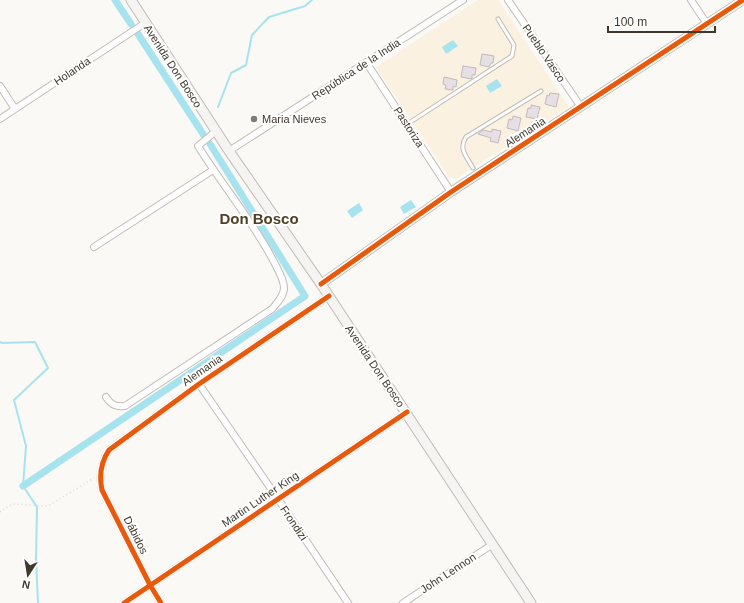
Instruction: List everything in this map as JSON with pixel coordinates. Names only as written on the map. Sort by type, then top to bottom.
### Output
[{"type":"main road","name":"Avenida Don Bosco","points":[[131,0],[230,152],[407,412],[531,603]]},
{"type":"street","name":"República de la India","points":[[230,152],[462,0]]},
{"type":"street","name":"Pueblo Vasco","points":[[508,0],[581,107]]},
{"type":"street","points":[[691,0],[707,24]]},
{"type":"street","name":"Alemania","points":[[321,284],[451,192],[743,0]]},
{"type":"street","name":"Holanda","points":[[0,119],[145,22]]},
{"type":"street","name":"Pastoriza","points":[[366,62],[451,192]]},
{"type":"street","points":[[0,86],[14,109]]},
{"type":"street","points":[[94,247],[213,170],[198,146],[216,131]]},
{"type":"street","name":"Alemania","points":[[106,397],[110,404],[118,407],[125,406],[272,308],[280,300],[284,289],[283,280],[266,246],[213,170]]},
{"type":"street","name":"Alemania","points":[[101,474],[103,461],[109,450],[198,384],[329,296]]},
{"type":"street","name":"Frondizi","points":[[198,384],[348,603]]},
{"type":"street","name":"Martin Luther King","points":[[124,603],[407,412]]},
{"type":"street","name":"Dábidos","points":[[101,474],[102,490],[150,585],[161,603]]},
{"type":"street","name":"John Lennon","points":[[403,603],[493,544]]},
{"type":"lane","points":[[412,121],[512,56],[514,45],[498,19]]},
{"type":"lane","points":[[473,168],[462,149],[462,142],[466,137],[541,91]]},
{"type":"path","points":[[0,512],[12,504],[48,506],[101,474]]},
{"type":"shaded area","points":[[478,0],[498,0],[569,107],[455,179],[449,177],[376,67]]},
{"type":"water","points":[[453,40],[458,46],[446,54],[442,47]]},
{"type":"water","points":[[497,79],[502,86],[490,93],[486,86]]},
{"type":"water","points":[[411,200],[416,207],[404,214],[400,207]]},
{"type":"water","points":[[359,203],[363,210],[352,218],[347,211]]},
{"type":"building","points":[[482,54],[494,56],[493,63],[491,63],[489,67],[480,65]]},
{"type":"building","points":[[463,66],[476,68],[475,75],[472,75],[472,79],[461,77]]},
{"type":"building","points":[[444,77],[457,80],[456,87],[453,86],[453,90],[445,89],[446,85],[443,84]]},
{"type":"building","points":[[550,93],[559,94],[556,107],[545,104],[547,95],[549,96]]},
{"type":"building","points":[[531,105],[540,107],[537,119],[526,117],[528,108],[531,108]]},
{"type":"building","points":[[513,116],[521,118],[518,131],[507,128],[509,119],[512,120]]},
{"type":"building","points":[[492,129],[501,131],[498,143],[490,141],[491,138],[478,134],[483,130],[492,132]]},
{"type":"waterway","points":[[115,0],[131,24]]},
{"type":"waterway","points":[[218,107],[231,73],[246,65],[252,35],[269,17],[305,6],[312,0]]},
{"type":"waterway","points":[[138,34],[203,134]]},
{"type":"waterway","points":[[23,486],[305,296],[210,144]]},
{"type":"waterway","points":[[0,342],[35,342],[48,368],[14,400],[26,446],[23,486],[37,507],[36,559],[38,603]]},
{"type":"cycle path","points":[[321,284],[451,192],[743,0]]},
{"type":"cycle path","points":[[161,603],[150,585],[102,490],[101,469],[106,455],[109,450],[199,384],[329,296]]},
{"type":"cycle path","points":[[124,603],[407,412]]},
{"type":"place","name":"Maria Nieves","points":[[254,119]]},
{"type":"district","name":"Don Bosco","points":[[259,219]]}]
